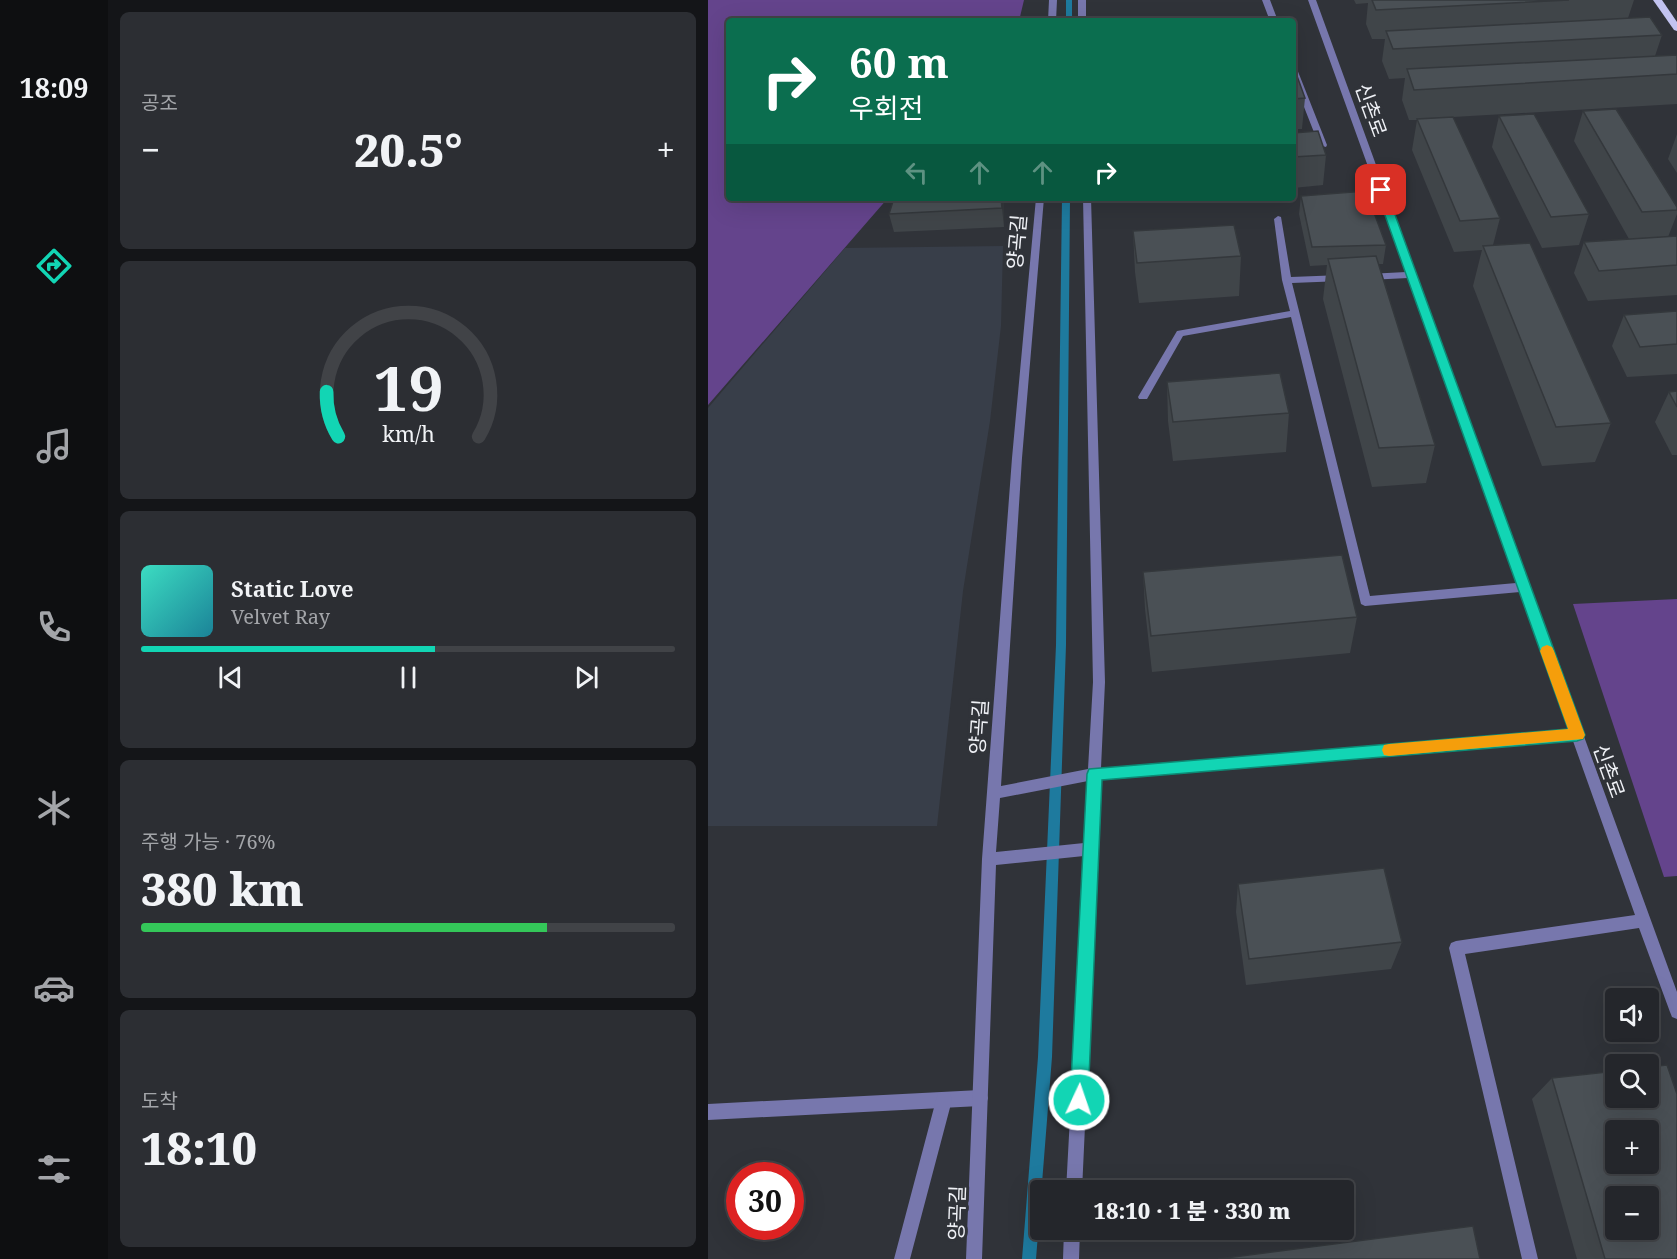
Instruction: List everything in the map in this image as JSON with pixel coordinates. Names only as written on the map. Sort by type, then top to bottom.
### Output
[{"type":"main road","points":[[1656,0],[1677,28]]},
{"type":"street","points":[[1052,18],[1053,0]]},
{"type":"street","points":[[1082,0],[1082,18]]},
{"type":"street","points":[[1266,0],[1273,18]]},
{"type":"street","name":"신촌로","points":[[1312,0],[1677,1012]]},
{"type":"street","points":[[1296,77],[1323,145]]},
{"type":"street","name":"양곡길","points":[[975,1259],[989,859],[1017,458],[1040,201]]},
{"type":"street","points":[[1075,1180],[1099,682],[1087,201]]},
{"type":"street","points":[[1278,219],[1294,313],[1365,600],[1524,587]]},
{"type":"street","points":[[1287,280],[1411,275]]},
{"type":"street","points":[[1143,397],[1180,333],[1294,313]]},
{"type":"street","points":[[994,793],[1095,774],[1577,735]]},
{"type":"street","points":[[989,859],[1091,849]]},
{"type":"street","points":[[1530,1259],[1456,948],[1644,920]]},
{"type":"street","points":[[708,1112],[980,1098]]},
{"type":"street","points":[[902,1259],[944,1100]]},
{"type":"street","points":[[1071,1259],[1072,1240]]},
{"type":"shaded area","points":[[708,0],[1024,0],[1020,18],[726,18],[726,201],[885,201],[708,405]]},
{"type":"shaded area","points":[[1003,246],[1001,326],[990,421],[963,591],[937,826],[708,826],[708,408],[845,248]]},
{"type":"shaded area","points":[[1677,599],[1677,876],[1664,877],[1573,604]]},
{"type":"building","points":[[1372,0],[1569,0],[1376,10]]},
{"type":"building","points":[[1650,17],[1662,35],[1393,49],[1386,31]]},
{"type":"building","points":[[1677,55],[1677,74],[1414,90],[1407,69]]},
{"type":"building","points":[[1296,76],[1297,76],[1305,98],[1296,99]]},
{"type":"building","points":[[1616,109],[1677,210],[1642,212],[1583,111]]},
{"type":"building","points":[[1534,114],[1589,214],[1551,217],[1499,116]]},
{"type":"building","points":[[1453,117],[1500,218],[1460,221],[1417,119]]},
{"type":"building","points":[[1318,131],[1326,155],[1296,157],[1296,133]]},
{"type":"building","points":[[1366,191],[1386,245],[1312,247],[1301,196]]},
{"type":"building","points":[[893,201],[1001,201],[1002,208],[889,214]]},
{"type":"building","points":[[1234,225],[1241,256],[1137,263],[1133,231]]},
{"type":"building","points":[[1677,236],[1677,265],[1599,271],[1584,242]]},
{"type":"building","points":[[1530,243],[1611,423],[1556,427],[1483,246]]},
{"type":"building","points":[[1376,256],[1435,445],[1379,448],[1328,259]]},
{"type":"building","points":[[1677,311],[1677,344],[1640,347],[1624,315]]},
{"type":"building","points":[[1280,373],[1289,413],[1173,422],[1167,382]]},
{"type":"building","points":[[1677,391],[1677,407],[1669,392]]},
{"type":"building","points":[[1342,555],[1357,617],[1151,636],[1143,572]]},
{"type":"building","points":[[1384,868],[1402,942],[1249,959],[1238,884]]},
{"type":"building","points":[[1667,1065],[1677,1094],[1677,1259],[1605,1259],[1552,1078],[1605,1072],[1605,1108],[1659,1108],[1659,1066]]},
{"type":"building","points":[[1473,1226],[1480,1259],[1218,1259]]},
{"type":"waterway","points":[[1069,0],[1069,18]]},
{"type":"waterway","points":[[1029,1259],[1045,1057],[1061,645],[1066,201]]},
{"type":"slow traffic","points":[[1389,750],[1577,735],[1547,651]]},
{"type":"route","points":[[1079,1100],[1095,774],[1577,735],[1381,190]]}]
